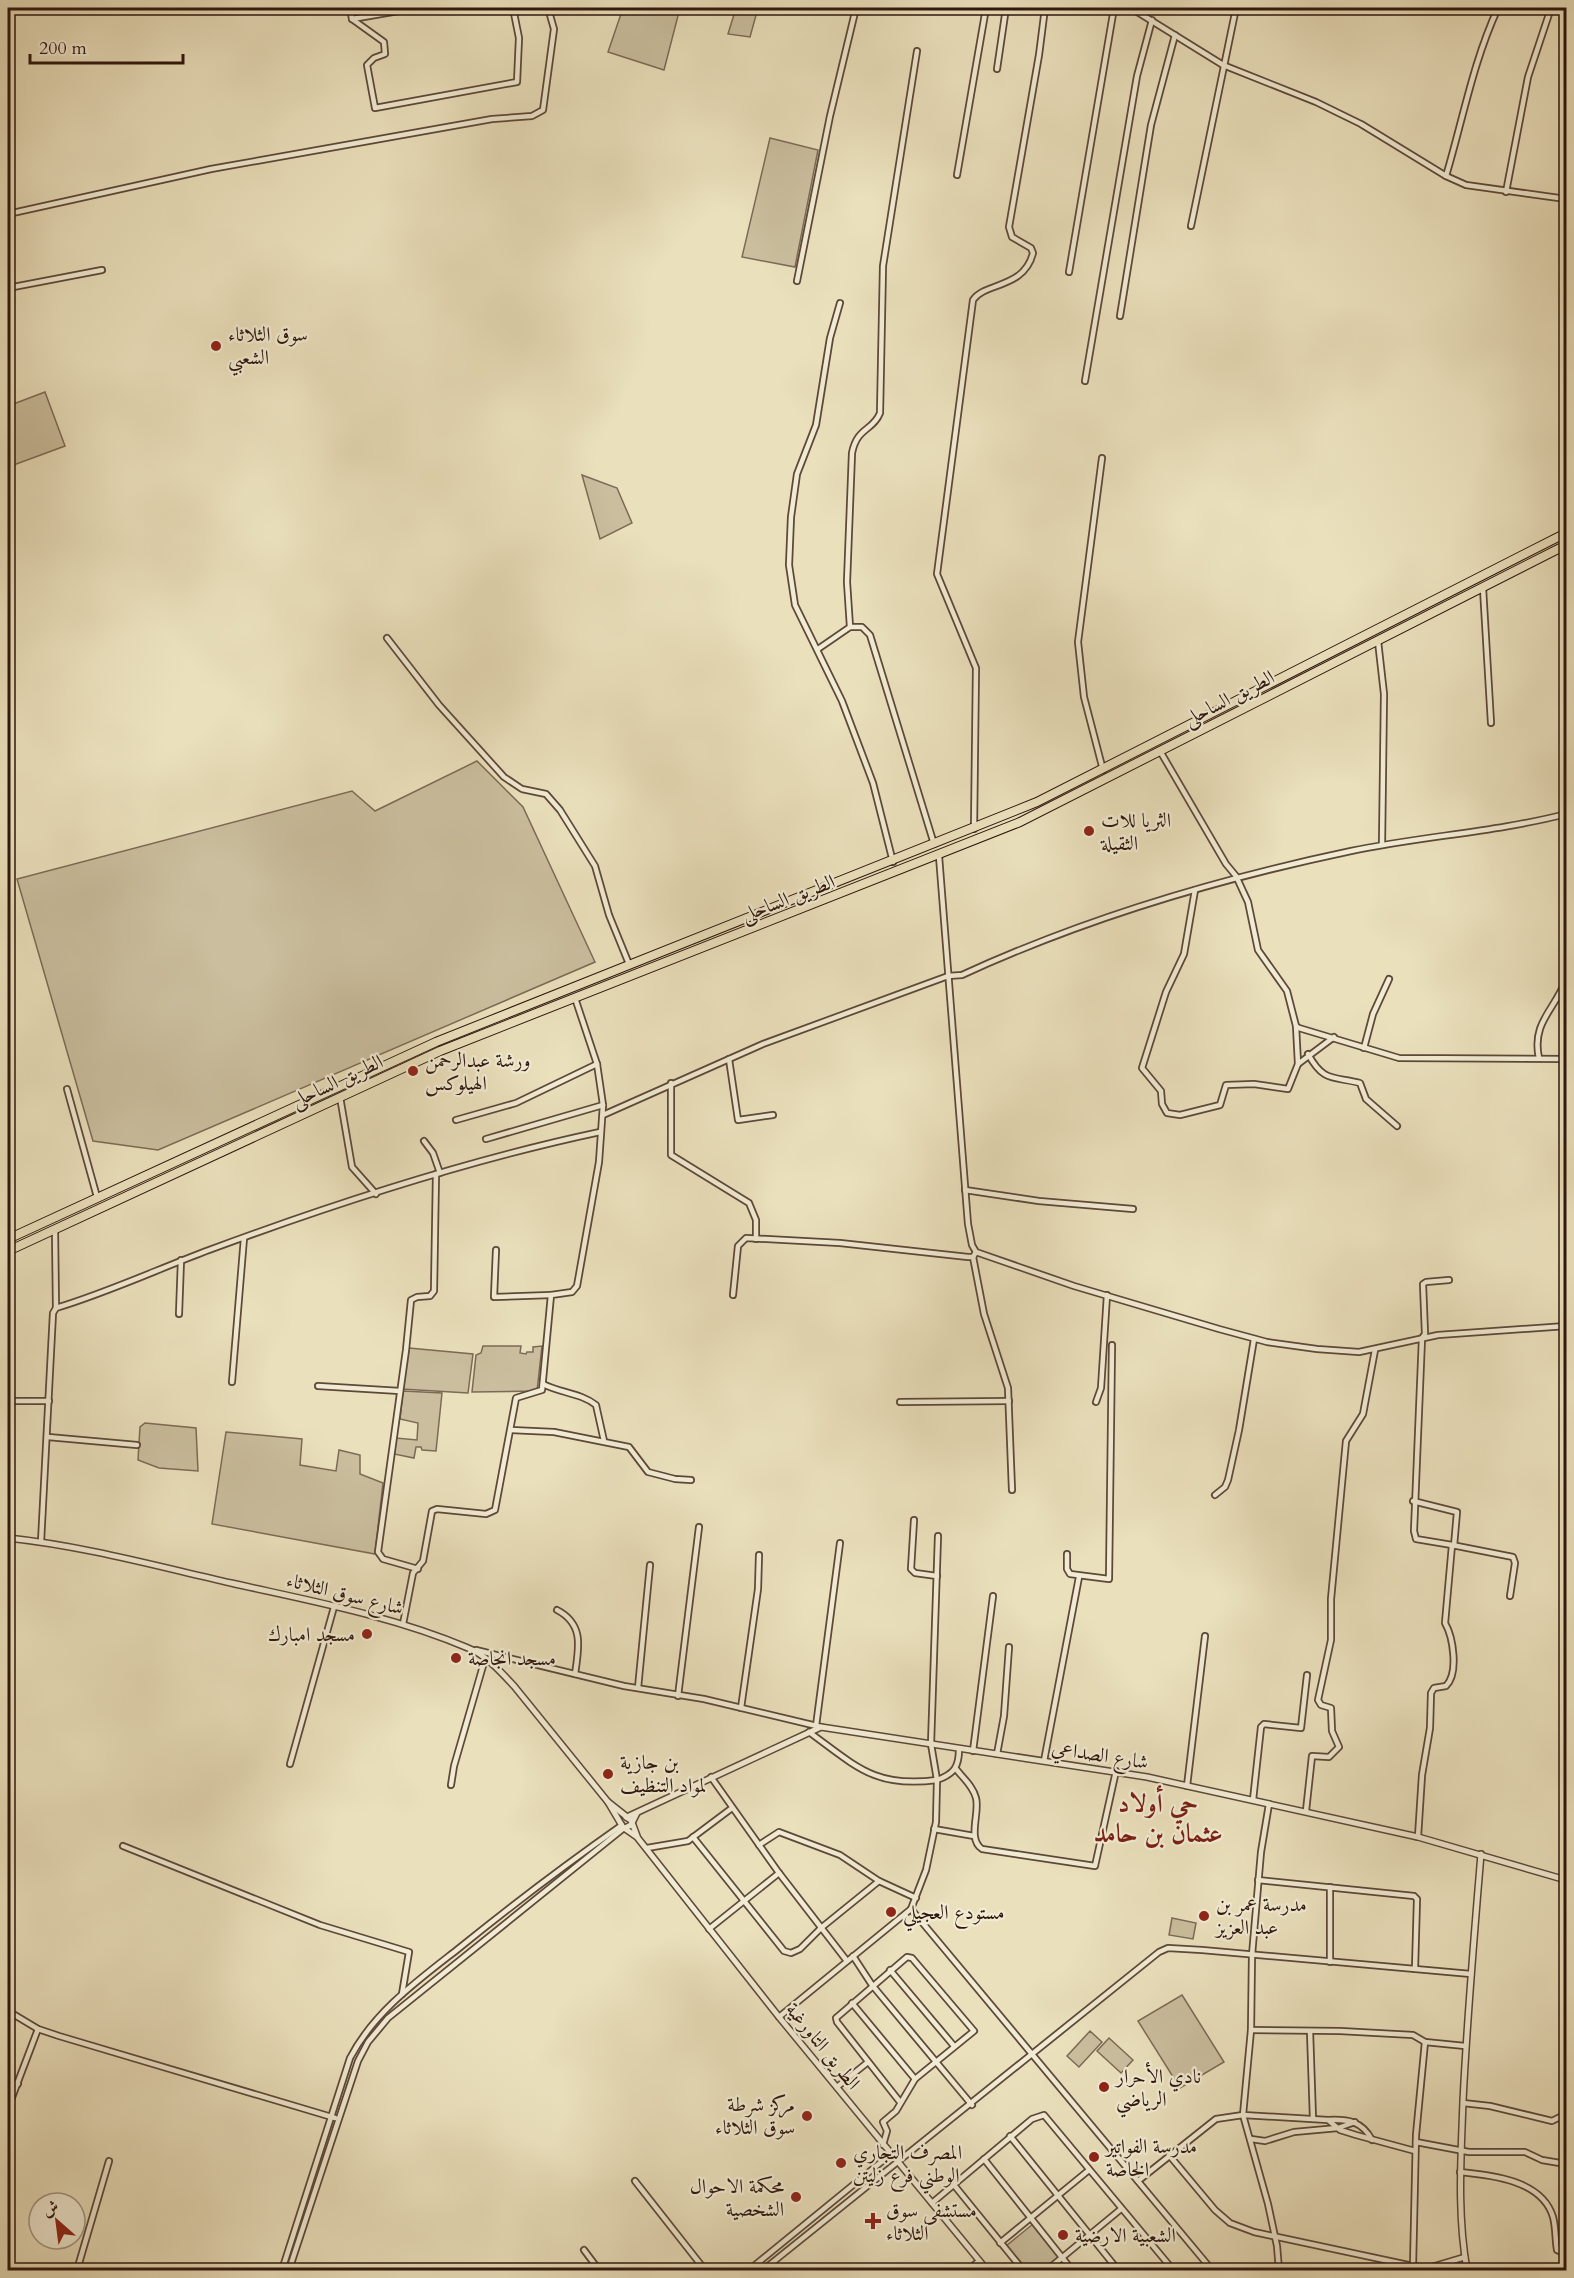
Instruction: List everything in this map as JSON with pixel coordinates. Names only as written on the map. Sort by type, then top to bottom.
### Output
[{"type":"highway","name":"الطريق الساحلى","points":[[8,1239],[436,1042],[974,829],[1103,770],[1566,533]]},
{"type":"highway","name":"الطريق الساحلى","points":[[8,1251],[440,1051],[939,856],[1040,813],[1566,545]]},
{"type":"highway","points":[[1456,590],[1460,600]]},
{"type":"highway","points":[[812,893],[817,904]]},
{"type":"highway","points":[[148,1173],[153,1184]]},
{"type":"street","points":[[350,8],[352,19],[384,42],[385,54],[374,58],[367,65],[375,108],[517,82],[519,38],[513,8]]},
{"type":"street","points":[[352,19],[416,8]]},
{"type":"street","points":[[8,214],[211,169],[492,119],[532,116],[543,110],[554,29],[548,8]]},
{"type":"street","points":[[797,281],[830,116],[856,8]]},
{"type":"street","points":[[957,175],[986,8]]},
{"type":"street","points":[[997,69],[1006,8]]},
{"type":"street","points":[[974,829],[973,762],[976,668],[938,582],[938,559],[958,429],[973,300],[976,295],[1001,286],[1025,270],[1033,253],[1031,248],[1012,237],[1009,227],[1045,8]]},
{"type":"street","points":[[1069,272],[1114,8]]},
{"type":"street","points":[[1131,8],[1223,65],[1316,102],[1361,124],[1446,176],[1467,185],[1506,192],[1566,198]]},
{"type":"street","points":[[1191,226],[1236,8]]},
{"type":"street","points":[[1446,176],[1460,133],[1472,73],[1498,8]]},
{"type":"street","points":[[1506,192],[1528,77],[1551,8]]},
{"type":"street","points":[[1085,381],[1137,76],[1152,20]]},
{"type":"street","points":[[1120,316],[1151,125],[1175,35]]},
{"type":"street","points":[[850,627],[846,582],[852,453],[858,435],[874,422],[880,413],[883,367],[882,266],[917,51]]},
{"type":"street","points":[[8,288],[102,270]]},
{"type":"street","points":[[840,303],[830,338],[816,425],[797,474],[790,536],[792,594],[842,701],[871,775],[893,862]]},
{"type":"street","points":[[1102,458],[1078,642],[1084,696],[1103,770]]},
{"type":"street","points":[[1483,588],[1491,723]]},
{"type":"street","points":[[818,649],[850,627],[862,627],[870,635],[934,845]]},
{"type":"street","points":[[387,638],[439,705],[504,777],[522,789],[546,794],[560,810],[594,866],[609,915],[629,964]]},
{"type":"street","points":[[1378,641],[1384,694],[1382,845]]},
{"type":"street","points":[[1160,751],[1230,871],[1236,876],[1248,902],[1258,950],[1287,991],[1296,1026],[1298,1064],[1291,1086],[1285,1090],[1254,1084],[1226,1085],[1222,1102],[1217,1106],[1176,1115],[1167,1113],[1164,1109],[1161,1091],[1144,1073],[1143,1061],[1166,992],[1184,954],[1194,890]]},
{"type":"street","points":[[603,1115],[671,1083],[834,1016],[948,976],[962,975],[1078,928],[1236,876],[1382,845],[1456,835],[1566,814]]},
{"type":"street","points":[[939,856],[970,1237],[984,1314],[1006,1379],[1009,1401],[1012,1490]]},
{"type":"street","points":[[1364,1048],[1373,1014],[1389,979]]},
{"type":"street","points":[[1539,1058],[1540,1022],[1557,1000],[1566,979]]},
{"type":"street","points":[[496,1250],[494,1297],[551,1295],[572,1292],[577,1286],[599,1162],[603,1106],[597,1064],[575,998]]},
{"type":"street","points":[[1296,1026],[1399,1058],[1566,1059]]},
{"type":"street","points":[[1298,1064],[1308,1054],[1334,1037]]},
{"type":"street","points":[[1308,1054],[1320,1073],[1332,1079],[1360,1083],[1366,1099],[1397,1126]]},
{"type":"street","points":[[729,1059],[738,1120],[773,1115]]},
{"type":"street","points":[[456,1120],[516,1103],[597,1064]]},
{"type":"street","points":[[671,1083],[671,1155],[749,1203],[756,1220],[756,1239]]},
{"type":"street","points":[[67,1089],[98,1197]]},
{"type":"street","points":[[340,1097],[352,1167],[376,1194]]},
{"type":"street","points":[[486,1139],[603,1106]]},
{"type":"street","points":[[56,1308],[107,1291],[181,1260],[376,1194],[543,1144],[600,1132]]},
{"type":"street","points":[[418,1569],[383,1559],[378,1552],[411,1300],[430,1296],[434,1291],[438,1174],[433,1153],[424,1141]]},
{"type":"street","points":[[965,1190],[1039,1201],[1133,1209]]},
{"type":"street","points":[[41,1542],[53,1313],[56,1308],[55,1230]]},
{"type":"street","points":[[733,1295],[739,1242],[746,1238],[974,1254],[1254,1339],[1317,1349],[1359,1352],[1422,1338],[1566,1326]]},
{"type":"street","points":[[232,1382],[244,1239]]},
{"type":"street","points":[[179,1314],[181,1260]]},
{"type":"street","points":[[1449,1280],[1423,1284],[1425,1334],[1422,1338],[1413,1501],[1416,1539],[1513,1557],[1515,1563],[1510,1596]]},
{"type":"street","points":[[403,1624],[413,1573],[423,1562],[432,1511],[437,1509],[486,1514],[495,1510],[516,1398],[541,1392],[551,1295]]},
{"type":"street","points":[[1096,1402],[1101,1388],[1107,1295]]},
{"type":"street","points":[[1215,1495],[1225,1487],[1228,1480],[1241,1420],[1254,1339]]},
{"type":"street","points":[[1067,1554],[1068,1572],[1079,1577],[1109,1579],[1112,1345]]},
{"type":"street","points":[[1306,1811],[1311,1756],[1314,1754],[1329,1757],[1339,1747],[1338,1740],[1332,1731],[1331,1708],[1321,1705],[1318,1700],[1331,1640],[1331,1599],[1346,1441],[1363,1414],[1375,1350]]},
{"type":"street","points":[[543,1384],[555,1391],[583,1398],[596,1405],[604,1441]]},
{"type":"street","points":[[318,1386],[400,1391]]},
{"type":"street","points":[[12,1401],[49,1401]]},
{"type":"street","points":[[900,1401],[1009,1401]]},
{"type":"street","points":[[511,1430],[542,1431],[632,1448],[648,1472],[675,1479],[690,1479]]},
{"type":"street","points":[[48,1437],[137,1445]]},
{"type":"street","points":[[1413,1501],[1455,1510],[1457,1515],[1445,1623],[1452,1636],[1451,1679],[1446,1686],[1434,1688],[1431,1693],[1430,1728],[1422,1775],[1418,1837]]},
{"type":"street","points":[[914,1520],[911,1569],[915,1574],[937,1576]]},
{"type":"street","points":[[678,1696],[699,1527]]},
{"type":"street","points":[[779,2017],[911,1910],[926,1870],[938,1802],[931,1744],[938,1536]]},
{"type":"street","name":"شارع سوق الثلاثاء","points":[[8,1538],[106,1552],[423,1629],[471,1649],[514,1686],[608,1802]]},
{"type":"street","points":[[622,1826],[622,1819],[818,1726],[840,1543]]},
{"type":"street","points":[[741,1708],[758,1589],[759,1555]]},
{"type":"street","points":[[638,1688],[650,1565]]},
{"type":"street","points":[[1044,1761],[1079,1577]]},
{"type":"street","points":[[973,1751],[993,1596]]},
{"type":"street","points":[[290,1764],[334,1607]]},
{"type":"street","points":[[557,1610],[570,1616],[578,1632],[575,1674]]},
{"type":"street","points":[[1187,1786],[1205,1636]]},
{"type":"street","points":[[997,1754],[1005,1705],[1009,1647]]},
{"type":"street","points":[[471,1649],[638,1688],[818,1726]]},
{"type":"street","points":[[451,1785],[454,1766],[485,1659]]},
{"type":"street","points":[[1252,1800],[1261,1726],[1264,1724],[1301,1728],[1306,1676]]},
{"type":"street","name":"شارع الصداعي","points":[[818,1726],[1116,1771],[1418,1837],[1566,1880]]},
{"type":"street","points":[[809,1732],[859,1769],[876,1778],[910,1784],[937,1780],[956,1769],[959,1763],[959,1749]]},
{"type":"street","points":[[956,1769],[972,1788],[976,1798],[974,1836],[977,1846],[982,1849],[1095,1866],[1116,1771]]},
{"type":"street","points":[[711,1777],[779,1873],[847,1961]]},
{"type":"street","points":[[608,1802],[627,1817],[638,1837]]},
{"type":"street","points":[[608,1802],[622,1826],[638,1837]]},
{"type":"street","points":[[1269,1804],[1258,1880],[1252,1955],[1251,2030],[1243,2115],[1256,2153],[1274,2235],[1279,2271]]},
{"type":"street","points":[[646,1848],[693,1838],[732,1808]]},
{"type":"street","points":[[632,1824],[638,1812]]},
{"type":"street","points":[[282,2271],[350,2058],[357,2044],[381,2014],[402,1994],[487,1925],[555,1871],[622,1826],[632,1824]]},
{"type":"street","points":[[290,2271],[358,2061],[368,2042],[388,2018],[622,1826]]},
{"type":"street","points":[[934,1829],[974,1836]]},
{"type":"street","points":[[759,1845],[779,1832],[840,1855],[879,1881],[916,1898]]},
{"type":"street","name":"الطريق التاورغية","points":[[638,1837],[779,2017],[987,2271]]},
{"type":"street","points":[[693,1838],[784,1951],[791,1953],[800,1950],[821,1928],[879,1881]]},
{"type":"street","points":[[123,1846],[320,1925],[409,1952],[402,1994]]},
{"type":"street","points":[[1467,2271],[1459,2210],[1460,2150],[1465,2046],[1481,1854]]},
{"type":"street","points":[[709,1929],[779,1873]]},
{"type":"street","points":[[1258,1880],[1416,1898],[1415,1969]]},
{"type":"street","points":[[1330,1887],[1330,1962]]},
{"type":"street","points":[[911,1910],[1212,2271]]},
{"type":"street","points":[[487,1925],[494,1932]]},
{"type":"street","points":[[760,2261],[766,2270],[1159,1952],[1168,1948],[1471,1974]]},
{"type":"street","points":[[853,1956],[872,1985],[972,2105]]},
{"type":"street","points":[[883,2145],[887,2131],[883,2122],[896,2111],[915,2079],[974,2031],[912,1958],[903,1958],[836,2018],[900,2102]]},
{"type":"street","points":[[890,1970],[954,2046]]},
{"type":"street","points":[[852,2002],[915,2079]]},
{"type":"street","points":[[8,2011],[38,2029],[340,2119]]},
{"type":"street","points":[[8,2108],[38,2029]]},
{"type":"street","points":[[1251,2030],[1413,2035],[1425,2042],[1465,2046]]},
{"type":"street","points":[[1310,2031],[1313,2119]]},
{"type":"street","points":[[1413,2266],[1415,2151],[1425,2042]]},
{"type":"street","points":[[837,2087],[868,2062]]},
{"type":"street","points":[[8,2080],[18,2084]]},
{"type":"street","points":[[1463,2103],[1490,2106],[1552,2121],[1566,2114]]},
{"type":"street","points":[[932,2203],[1010,2136],[1032,2119],[1044,2115],[1169,2265],[1168,2271]]},
{"type":"street","points":[[1138,2181],[1216,2119],[1243,2115],[1349,2120],[1368,2133],[1372,2140]]},
{"type":"street","points":[[1328,2120],[1338,2128],[1415,2151]]},
{"type":"street","points":[[1251,2139],[1265,2141],[1300,2131],[1338,2128],[1355,2122]]},
{"type":"street","points":[[1010,2136],[1118,2271]]},
{"type":"street","points":[[1256,2153],[1265,2141]]},
{"type":"street","points":[[1416,2142],[1460,2150],[1525,2152],[1542,2160],[1566,2164]]},
{"type":"street","points":[[749,2271],[891,2154]]},
{"type":"street","points":[[1169,2155],[1215,2210],[1230,2223],[1254,2232],[1428,2268],[1465,2257]]},
{"type":"street","points":[[984,2159],[1072,2271]]},
{"type":"street","points":[[77,2271],[109,2161]]},
{"type":"street","points":[[1000,2243],[1089,2170]]},
{"type":"street","points":[[1460,2172],[1501,2177],[1541,2198],[1553,2217],[1557,2250],[1566,2254]]},
{"type":"street","points":[[635,2181],[705,2271]]},
{"type":"street","points":[[954,2185],[1023,2271]]},
{"type":"street","points":[[1047,2271],[1121,2209]]},
{"type":"street","points":[[295,2230],[302,2232]]},
{"type":"street","points":[[584,2250],[599,2271]]},
{"type":"street","points":[[968,2271],[979,2261]]},
{"type":"shaded area","points":[[623,8],[680,8],[664,70],[608,52]]},
{"type":"shaded area","points":[[736,8],[758,8],[750,37],[728,34]]},
{"type":"shaded area","points":[[770,138],[818,150],[795,267],[742,257]]},
{"type":"shaded area","points":[[45,392],[65,446],[11,466],[8,454],[8,406]]},
{"type":"shaded area","points":[[582,475],[617,488],[632,523],[600,539]]},
{"type":"shaded area","points":[[477,761],[523,807],[595,962],[158,1150],[93,1141],[17,879],[352,791],[375,811]]},
{"type":"shaded area","points":[[483,1346],[521,1346],[520,1353],[526,1354],[533,1352],[533,1347],[542,1346],[537,1391],[472,1392],[476,1355],[481,1353]]},
{"type":"shaded area","points":[[409,1348],[473,1354],[468,1393],[402,1389]]},
{"type":"shaded area","points":[[403,1391],[442,1393],[436,1451],[416,1447],[414,1458],[394,1454],[396,1438],[417,1440],[418,1423],[400,1419]]},
{"type":"shaded area","points":[[145,1423],[196,1428],[198,1471],[159,1468],[138,1460],[140,1427]]},
{"type":"shaded area","points":[[226,1432],[302,1439],[300,1465],[336,1471],[339,1450],[360,1455],[360,1474],[383,1483],[375,1554],[212,1524]]},
{"type":"shaded area","points":[[1172,1918],[1196,1923],[1193,1939],[1169,1935]]},
{"type":"shaded area","points":[[1182,1995],[1224,2062],[1180,2088],[1138,2021]]},
{"type":"shaded area","points":[[1090,2031],[1102,2042],[1079,2067],[1067,2056]]},
{"type":"shaded area","points":[[1109,2038],[1133,2060],[1121,2073],[1097,2051]]},
{"type":"shaded area","points":[[1033,2224],[1060,2258],[1044,2270],[1028,2270],[1006,2246]]},
{"type":"place","name":"سوق الثلاثاء الشعبي","points":[[216,346]]},
{"type":"place","name":"الثريا للات الثقيلة","points":[[1089,831]]},
{"type":"place","name":"ورشة عبدالرحمن الهيلوكس","points":[[413,1071]]},
{"type":"place","name":"مسجد امبارك","points":[[367,1634]]},
{"type":"place","name":"مسجد انجاصة","points":[[456,1658]]},
{"type":"place","name":"بن جازية لمواد التنظيف","points":[[608,1774]]},
{"type":"place","name":"مستودع العجيلي","points":[[891,1912]]},
{"type":"place","name":"مدرسة عمر بن عبد العزيز","points":[[1204,1916]]},
{"type":"place","name":"نادي الأحرار الرياضي","points":[[1104,2087]]},
{"type":"place","name":"مركز شرطة سوق الثلاثاء","points":[[807,2116]]},
{"type":"place","name":"مدرسة الفواتير الخاصة","points":[[1094,2157]]},
{"type":"place","name":"المصرف التجاري الوطني فرع زليتن","points":[[841,2163]]},
{"type":"place","name":"محكمة الاحوال الشخصية","points":[[796,2197]]},
{"type":"place","name":"مستشفى سوق الثلاثاء","points":[[873,2221]]},
{"type":"place","name":"الشعبية الارضية","points":[[1063,2235]]},
{"type":"district","name":"حي أولاد عثمان بن حامد","points":[[1158,1818]]}]
